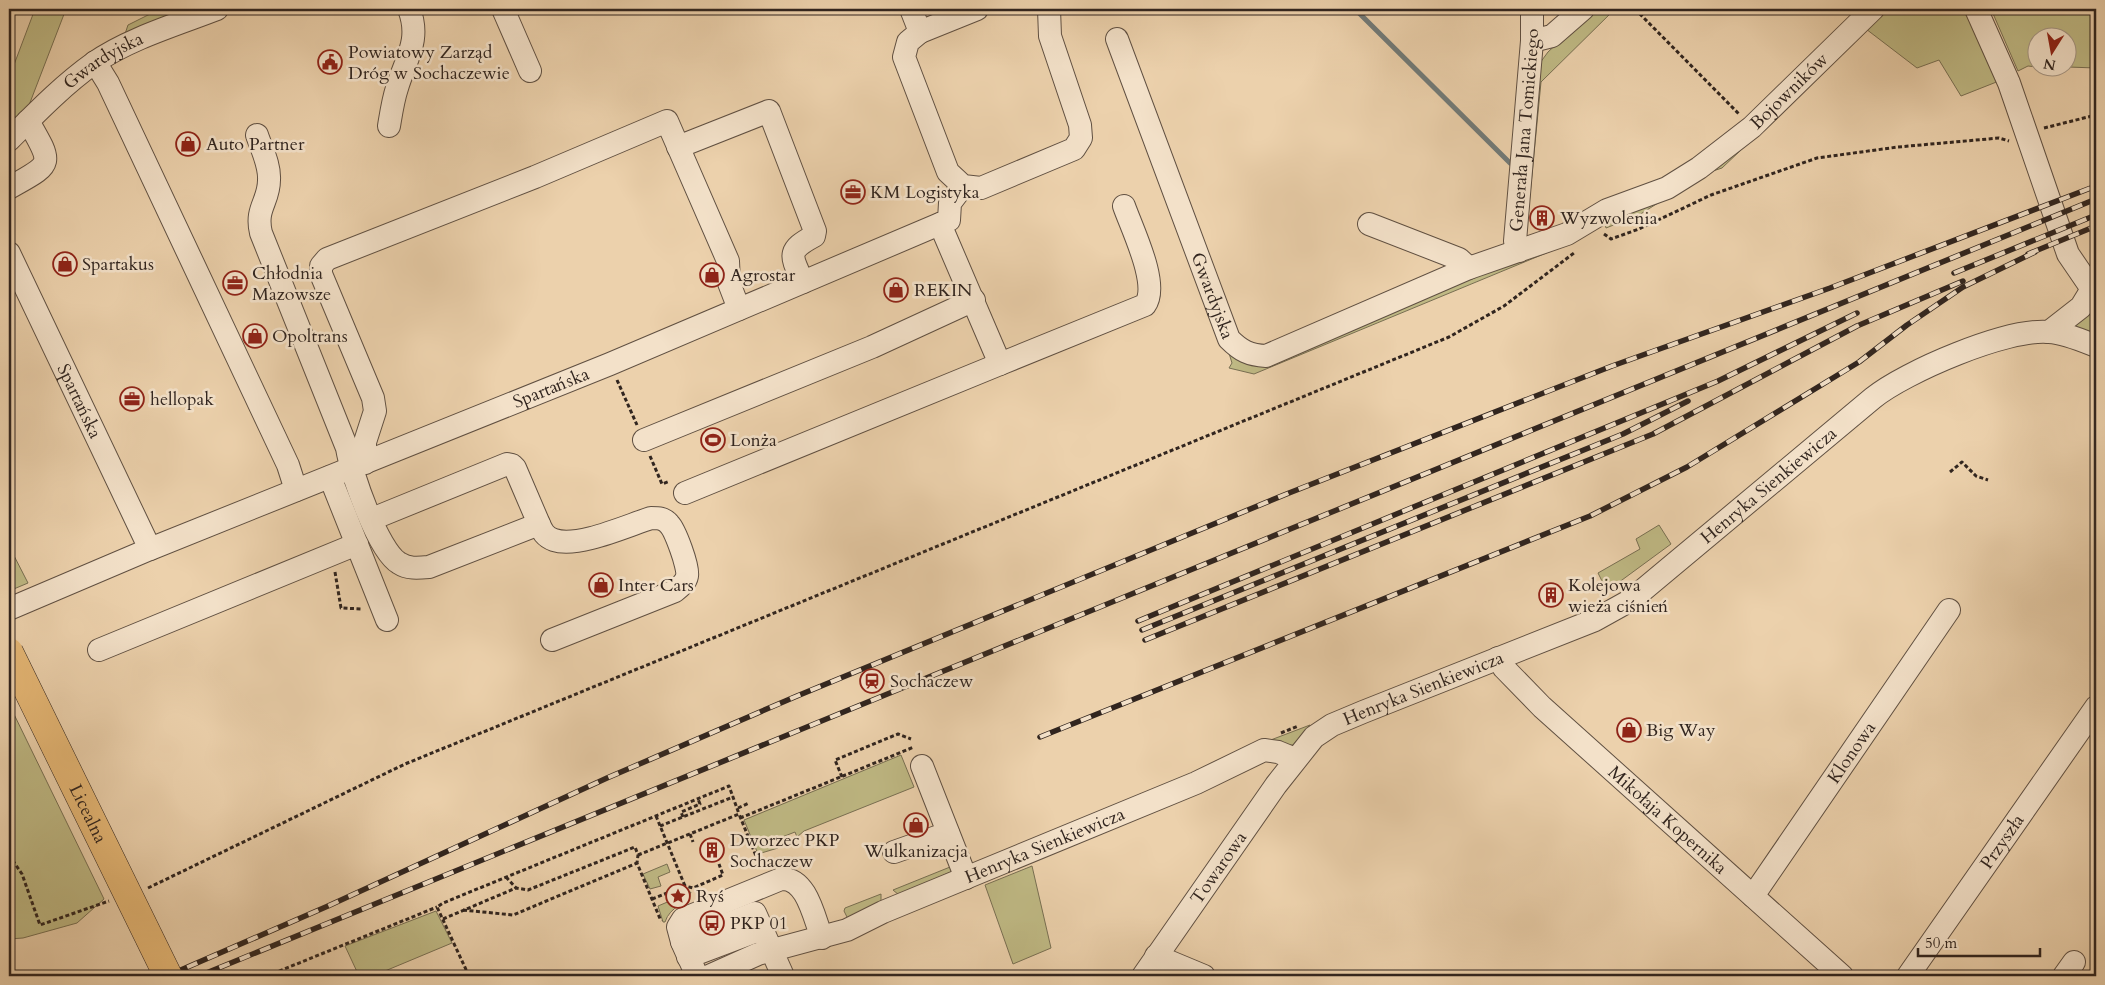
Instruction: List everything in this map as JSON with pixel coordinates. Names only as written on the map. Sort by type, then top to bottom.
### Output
[{"type":"main road","name":"Licealna","points":[[9,652],[168,976]]},
{"type":"street","name":"Gwardyjska","points":[[9,140],[51,98],[95,62],[125,46],[217,9]]},
{"type":"street","points":[[389,126],[396,89],[411,49],[415,27],[409,9]]},
{"type":"street","points":[[503,9],[530,72]]},
{"type":"street","points":[[911,9],[920,32]]},
{"type":"street","points":[[977,9],[920,32],[908,42],[904,57],[948,172],[963,186],[981,188],[1074,149],[1081,138],[1080,124],[1050,36],[1049,9]]},
{"type":"street","name":"Generała Jana Tomickiego","points":[[1518,250],[1515,241],[1532,41],[1532,9]]},
{"type":"street","points":[[1532,41],[1552,36],[1583,9]]},
{"type":"street","name":"Bojowników","points":[[1586,222],[1607,210],[1667,188],[1698,168],[1752,127],[1873,9]]},
{"type":"street","points":[[1976,9],[2010,83],[2068,254],[2094,292],[2081,307],[2049,332]]},
{"type":"street","name":"Gwardyjska","points":[[1117,39],[1229,339],[1242,352],[1266,356],[1469,268],[1567,234],[1586,222]]},
{"type":"street","points":[[95,62],[108,82],[284,456],[296,490]]},
{"type":"street","points":[[678,147],[769,112],[815,231],[814,236],[799,244],[794,250],[793,256],[802,282]]},
{"type":"street","points":[[9,188],[42,169],[46,163],[46,153],[28,121]]},
{"type":"street","points":[[348,469],[365,442],[375,411],[373,398],[321,274],[322,266],[327,259],[535,177],[667,121],[728,261],[729,283],[739,309]]},
{"type":"street","points":[[257,136],[269,169],[270,182],[260,209],[260,233],[347,448],[357,544],[385,614]]},
{"type":"street","points":[[963,186],[950,203],[944,222],[1000,364]]},
{"type":"street","points":[[685,493],[1145,305],[1149,300],[1150,286],[1124,206]]},
{"type":"street","name":"Spartańska","points":[[9,609],[150,549],[739,309],[944,222]]},
{"type":"street","points":[[1369,224],[1459,259],[1469,268]]},
{"type":"street","name":"Spartańska","points":[[9,253],[150,549]]},
{"type":"street","points":[[644,440],[872,347],[974,300]]},
{"type":"street","name":"Henryka Sienkiewicza","points":[[709,976],[740,961],[771,950],[847,930],[883,912],[1196,783],[1264,750],[1278,752],[1295,759],[1314,737],[1332,725],[1595,620],[1631,600],[1889,385],[1911,373],[2007,337],[2026,332],[2049,332],[2096,346]]},
{"type":"street","points":[[372,519],[507,464],[515,468],[543,533],[552,540],[564,542],[583,540],[651,518],[660,518],[668,522],[673,529],[687,570],[687,577],[683,584],[675,591],[552,640]]},
{"type":"street","points":[[348,469],[388,554],[399,563],[415,568],[429,567],[450,560],[539,524]]},
{"type":"street","points":[[100,650],[357,544]]},
{"type":"street","name":"Klonowa","points":[[1753,896],[1949,610]]},
{"type":"street","name":"Mikołaja Kopernika","points":[[1498,658],[1504,668],[1542,708],[1842,976]]},
{"type":"street","name":"Przyszła","points":[[1908,976],[2096,707]]},
{"type":"street","points":[[918,756],[966,878]]},
{"type":"street","name":"Towarowa","points":[[1143,976],[1295,759]]},
{"type":"street","points":[[894,852],[948,833]]},
{"type":"street","points":[[758,921],[689,958],[678,926],[683,919],[781,879],[796,882],[803,891],[822,938]]},
{"type":"street","points":[[746,893],[784,976]]},
{"type":"street","points":[[1156,956],[1204,976]]},
{"type":"path","points":[[1636,9],[1752,127]]},
{"type":"path","points":[[1586,222],[1611,239],[1638,229],[1711,195],[1817,158],[1898,147],[1999,138],[2013,142],[2037,136],[2043,129],[2096,115]]},
{"type":"path","points":[[142,890],[414,760],[1449,337],[1504,306],[1575,252]]},
{"type":"path","points":[[1950,472],[1962,462],[1976,476],[1988,480]]},
{"type":"path","points":[[332,555],[341,608],[370,610],[385,614]]},
{"type":"path","points":[[842,776],[835,760],[898,734],[911,739]]},
{"type":"path","points":[[638,855],[842,776],[918,756]]},
{"type":"path","points":[[267,976],[729,786],[758,861]]},
{"type":"path","points":[[660,826],[733,797]]},
{"type":"path","points":[[683,817],[681,812],[700,804],[698,799]]},
{"type":"path","points":[[738,808],[749,803]]},
{"type":"path","points":[[656,816],[685,886]]},
{"type":"path","points":[[690,834],[693,842]]},
{"type":"path","points":[[443,919],[516,888],[528,890],[635,847],[638,855],[637,863],[663,928]]},
{"type":"path","points":[[9,855],[22,874],[40,925],[114,900]]},
{"type":"path","points":[[463,910],[514,915],[637,863]]},
{"type":"path","points":[[652,899],[685,886],[693,888],[724,875],[719,864]]},
{"type":"path","points":[[506,877],[516,888]]},
{"type":"path","points":[[438,907],[469,976]]},
{"type":"shaded area","points":[[35,9],[66,9],[26,113],[9,126],[9,78]]},
{"type":"shaded area","points":[[160,9],[194,9],[124,37],[128,25]]},
{"type":"shaded area","points":[[1594,9],[1615,9],[1541,82],[1526,236],[1537,67],[1548,52]]},
{"type":"shaded area","points":[[1886,9],[1966,9],[1999,81],[1961,96],[1939,60],[1917,68],[1866,29]]},
{"type":"shaded area","points":[[1991,9],[2096,9],[2096,68],[2078,67],[2078,28],[2028,28],[2028,66],[2018,71]]},
{"type":"shaded area","points":[[1761,131],[1722,168],[1704,174],[1639,215],[1606,228],[1605,224]]},
{"type":"shaded area","points":[[1580,239],[1254,374],[1229,368],[1232,363],[1228,350],[1244,360]]},
{"type":"shaded area","points":[[2088,311],[2096,314],[2096,337],[2077,330],[2073,323]]},
{"type":"shaded area","points":[[1659,525],[1671,544],[1607,591],[1598,573],[1640,549],[1636,539]]},
{"type":"shaded area","points":[[9,546],[28,583],[9,591]]},
{"type":"shaded area","points":[[9,704],[104,899],[77,923],[23,938],[9,939]]},
{"type":"shaded area","points":[[1310,725],[1293,745],[1255,746]]},
{"type":"shaded area","points":[[901,755],[914,787],[804,831],[797,837],[795,832],[777,839],[778,848],[758,854],[744,820]]},
{"type":"shaded area","points":[[667,864],[670,872],[658,877],[661,886],[650,889],[643,874]]},
{"type":"shaded area","points":[[955,865],[955,870],[899,895],[893,890]]},
{"type":"shaded area","points":[[1032,866],[1051,948],[1013,964],[985,885]]},
{"type":"shaded area","points":[[691,892],[686,900],[671,912],[665,922],[663,922],[658,906]]},
{"type":"shaded area","points":[[881,894],[881,903],[848,919],[844,911],[845,908]]},
{"type":"shaded area","points":[[436,911],[452,943],[373,976],[359,976],[345,946]]},
{"type":"waterway","points":[[1355,9],[1510,163]]},
{"type":"railway","points":[[167,976],[328,906],[607,778],[797,696],[1289,493],[1612,366],[1830,288],[2096,186]]},
{"type":"railway","points":[[199,976],[2096,199]]},
{"type":"railway","points":[[1954,273],[2096,215]]},
{"type":"railway","points":[[2028,254],[2096,226]]},
{"type":"railway","points":[[1040,737],[1590,516],[1687,467],[1859,362],[1907,325],[1963,287],[2035,252]]},
{"type":"railway","points":[[1145,640],[1653,434],[1857,326],[1963,281]]},
{"type":"railway","points":[[1138,621],[1718,381],[1857,313]]},
{"type":"railway","points":[[1142,630],[1623,434],[1688,401]]},
{"type":"place","name":"Powiatowy Zarząd Dróg w Sochaczewie","points":[[330,62]]},
{"type":"place","name":"Auto Partner","points":[[188,144]]},
{"type":"place","name":"KM Logistyka","points":[[853,192]]},
{"type":"place","name":"Wyzwolenia","points":[[1542,218]]},
{"type":"place","name":"Spartakus","points":[[65,264]]},
{"type":"place","name":"Agrostar","points":[[712,275]]},
{"type":"place","name":"Chłodnia Mazowsze","points":[[235,283]]},
{"type":"place","name":"REKIN","points":[[896,290]]},
{"type":"place","name":"Opoltrans","points":[[255,336]]},
{"type":"place","name":"hellopak","points":[[132,399]]},
{"type":"place","name":"Lonża","points":[[713,440]]},
{"type":"place","name":"Inter Cars","points":[[601,585]]},
{"type":"place","name":"Kolejowa wieża ciśnień","points":[[1551,595]]},
{"type":"place","name":"Sochaczew","points":[[872,681]]},
{"type":"place","name":"Big Way","points":[[1629,730]]},
{"type":"place","name":"Wulkanizacja","points":[[916,825]]},
{"type":"place","name":"Dworzec PKP Sochaczew","points":[[712,850]]},
{"type":"place","name":"Ryś","points":[[678,896]]},
{"type":"place","name":"PKP 01","points":[[712,923]]}]
